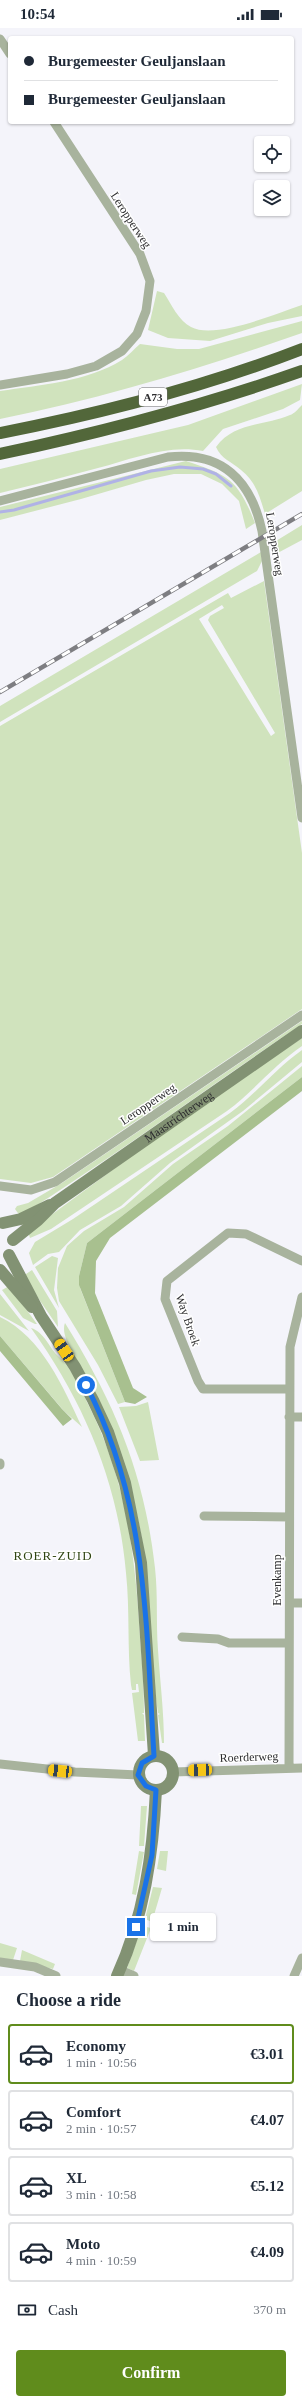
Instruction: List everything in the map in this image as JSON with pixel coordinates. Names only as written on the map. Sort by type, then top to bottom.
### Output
[{"type":"highway","name":"A73","points":[[0,433],[118,407],[201,384],[302,349]]},
{"type":"highway","name":"A73","points":[[0,454],[107,431],[190,408],[302,371]]},
{"type":"main road","name":"Maastrichterweg","points":[[2,1222],[21,1219],[55,1203],[302,1031]]},
{"type":"main road","name":"Maastrichterweg","points":[[13,1240],[38,1220],[55,1203]]},
{"type":"main road","points":[[2,1222],[9,1230],[13,1240],[5,1259],[75,1367],[93,1400],[108,1432],[125,1483],[141,1563],[154,1756]]},
{"type":"main road","points":[[0,1270],[41,1316]]},
{"type":"main road","points":[[154,1756],[168,1760],[173,1772],[168,1784],[156,1790],[146,1786],[138,1775],[142,1763],[154,1756]]},
{"type":"main road","points":[[119,1973],[132,1940],[145,1893],[152,1855],[156,1790]]},
{"type":"street","points":[[0,39],[8,51]]},
{"type":"street","name":"Leropperweg","points":[[0,385],[67,374],[96,366],[122,351],[137,334],[146,311],[150,281],[140,254],[55,124]]},
{"type":"street","name":"Leropperweg","points":[[0,501],[179,456],[194,456],[213,461],[240,480],[256,507],[262,531],[302,818]]},
{"type":"street","name":"Leropperweg","points":[[0,1186],[31,1190],[55,1182],[302,1015]]},
{"type":"street","name":"Way Broek","points":[[289,1389],[203,1389],[198,1381],[165,1299],[167,1280],[228,1233],[246,1234],[302,1261]]},
{"type":"street","name":"Evenkamp","points":[[289,1768],[290,1347],[301,1301]]},
{"type":"street","points":[[289,1417],[302,1417]]},
{"type":"street","points":[[204,1516],[289,1516]]},
{"type":"street","points":[[290,1603],[302,1603]]},
{"type":"street","points":[[182,1637],[218,1639],[229,1643],[289,1643]]},
{"type":"street","points":[[0,1764],[74,1772],[138,1775]]},
{"type":"street","name":"Roerderweg","points":[[173,1772],[302,1768]]},
{"type":"street","points":[[294,1976],[302,1958]]},
{"type":"street","points":[[0,1962],[35,1967],[56,1976]]},
{"type":"street","points":[[119,1973],[134,1976]]},
{"type":"green space","points":[[157,291],[164,293],[183,321],[191,327],[202,330],[230,328],[246,324],[302,305],[302,316],[268,323],[210,341],[168,338],[148,330]]},
{"type":"green space","points":[[302,321],[302,333],[227,358],[115,392],[0,419],[0,391],[62,382],[93,373],[122,360],[140,344],[177,349],[199,349]]},
{"type":"green space","points":[[302,384],[300,400],[283,409],[223,429],[203,451],[177,449],[163,451],[0,493],[0,469],[188,425]]},
{"type":"green space","points":[[302,405],[302,491],[265,514],[254,485],[241,470],[221,455],[216,447],[223,439],[240,429],[280,419],[292,414]]},
{"type":"green space","points":[[186,461],[222,475],[230,481],[243,497],[255,523],[246,529],[239,501],[222,484],[201,474],[174,474],[146,480],[0,520],[0,507]]},
{"type":"green space","points":[[302,525],[302,540],[272,556],[271,544]]},
{"type":"green space","points":[[261,552],[262,561],[257,571],[0,722],[0,706]]},
{"type":"green space","points":[[264,581],[302,853],[302,1009],[53,1177],[31,1183],[0,1179],[0,726],[228,593],[231,598]],"holes":[[[222,605],[224,608],[210,616],[208,620],[275,733],[271,736],[199,619]]]},
{"type":"green space","points":[[302,1021],[302,1024],[56,1193],[20,1216],[15,1209],[17,1206],[28,1203],[62,1183]]},
{"type":"green space","points":[[302,1038],[302,1046],[282,1061],[227,1111],[51,1229],[30,1238],[28,1232],[171,1127]]},
{"type":"green space","points":[[302,1050],[302,1062],[243,1111],[170,1163],[121,1206],[80,1230],[59,1252],[48,1254],[33,1265],[29,1253],[35,1242],[73,1219],[230,1113],[292,1057]]},
{"type":"green space","points":[[302,1066],[302,1077],[87,1243],[79,1276],[80,1288],[125,1402],[118,1404],[98,1365],[59,1301],[57,1288],[58,1268],[67,1246],[84,1231],[124,1207],[173,1164],[228,1126]]},
{"type":"green space","points":[[302,1077],[302,1091],[110,1238],[96,1261],[95,1293],[133,1388],[147,1397],[135,1404],[125,1402],[79,1285],[79,1276],[87,1243]]},
{"type":"green space","points":[[52,1256],[58,1258],[54,1290],[59,1308],[35,1267]]},
{"type":"green space","points":[[32,1270],[57,1311],[58,1327],[23,1276]]},
{"type":"green space","points":[[9,1286],[37,1324],[23,1318],[2,1290]]},
{"type":"green space","points":[[0,1294],[29,1331],[0,1315]]},
{"type":"green space","points":[[0,1317],[15,1326],[28,1337],[50,1364],[82,1427],[64,1411],[0,1336]]},
{"type":"green space","points":[[65,1323],[99,1382],[113,1411],[135,1470],[143,1501],[150,1533],[156,1578],[157,1640],[163,1708],[164,1743],[162,1743],[158,1715],[160,1714],[158,1713],[155,1694],[145,1562],[140,1527],[127,1477],[115,1444],[87,1378],[65,1336]]},
{"type":"green space","points":[[31,1328],[43,1336],[54,1352],[70,1370],[100,1430],[120,1488],[131,1546],[138,1606],[143,1675],[144,1713],[142,1713],[144,1715],[145,1741],[138,1741],[132,1693],[139,1692],[138,1684],[136,1684],[136,1690],[132,1690],[131,1685],[126,1573],[122,1539],[115,1507],[95,1444],[82,1414],[50,1356]]},
{"type":"green space","points":[[0,1336],[72,1419],[63,1426],[0,1351]]},
{"type":"green space","points":[[148,1402],[159,1460],[140,1461],[119,1407],[136,1406]]},
{"type":"green space","points":[[141,1806],[147,1806],[144,1846],[139,1846]]},
{"type":"green space","points":[[139,1851],[144,1852],[136,1895],[132,1894]]},
{"type":"green space","points":[[160,1851],[168,1851],[166,1871],[157,1869]]},
{"type":"green space","points":[[153,1887],[162,1888],[152,1922],[145,1919]]},
{"type":"green space","points":[[142,1926],[151,1928],[134,1971],[127,1968]]},
{"type":"green space","points":[[0,1943],[17,1948],[13,1960],[0,1958]]},
{"type":"green space","points":[[22,1950],[55,1964],[53,1969],[20,1961]]},
{"type":"waterway","points":[[0,512],[14,510],[151,471],[180,467],[203,469],[216,474],[231,486]]},
{"type":"railway","points":[[0,692],[302,514]]},
{"type":"district","name":"ROER-ZUID","points":[[53,1555]]},
{"type":"route","points":[[86,1385],[108,1432],[125,1483],[138,1538],[141,1563],[154,1756],[150,1756],[142,1763],[139,1768],[138,1775],[143,1784],[152,1790],[156,1790],[152,1855],[145,1893],[136,1927]]}]
